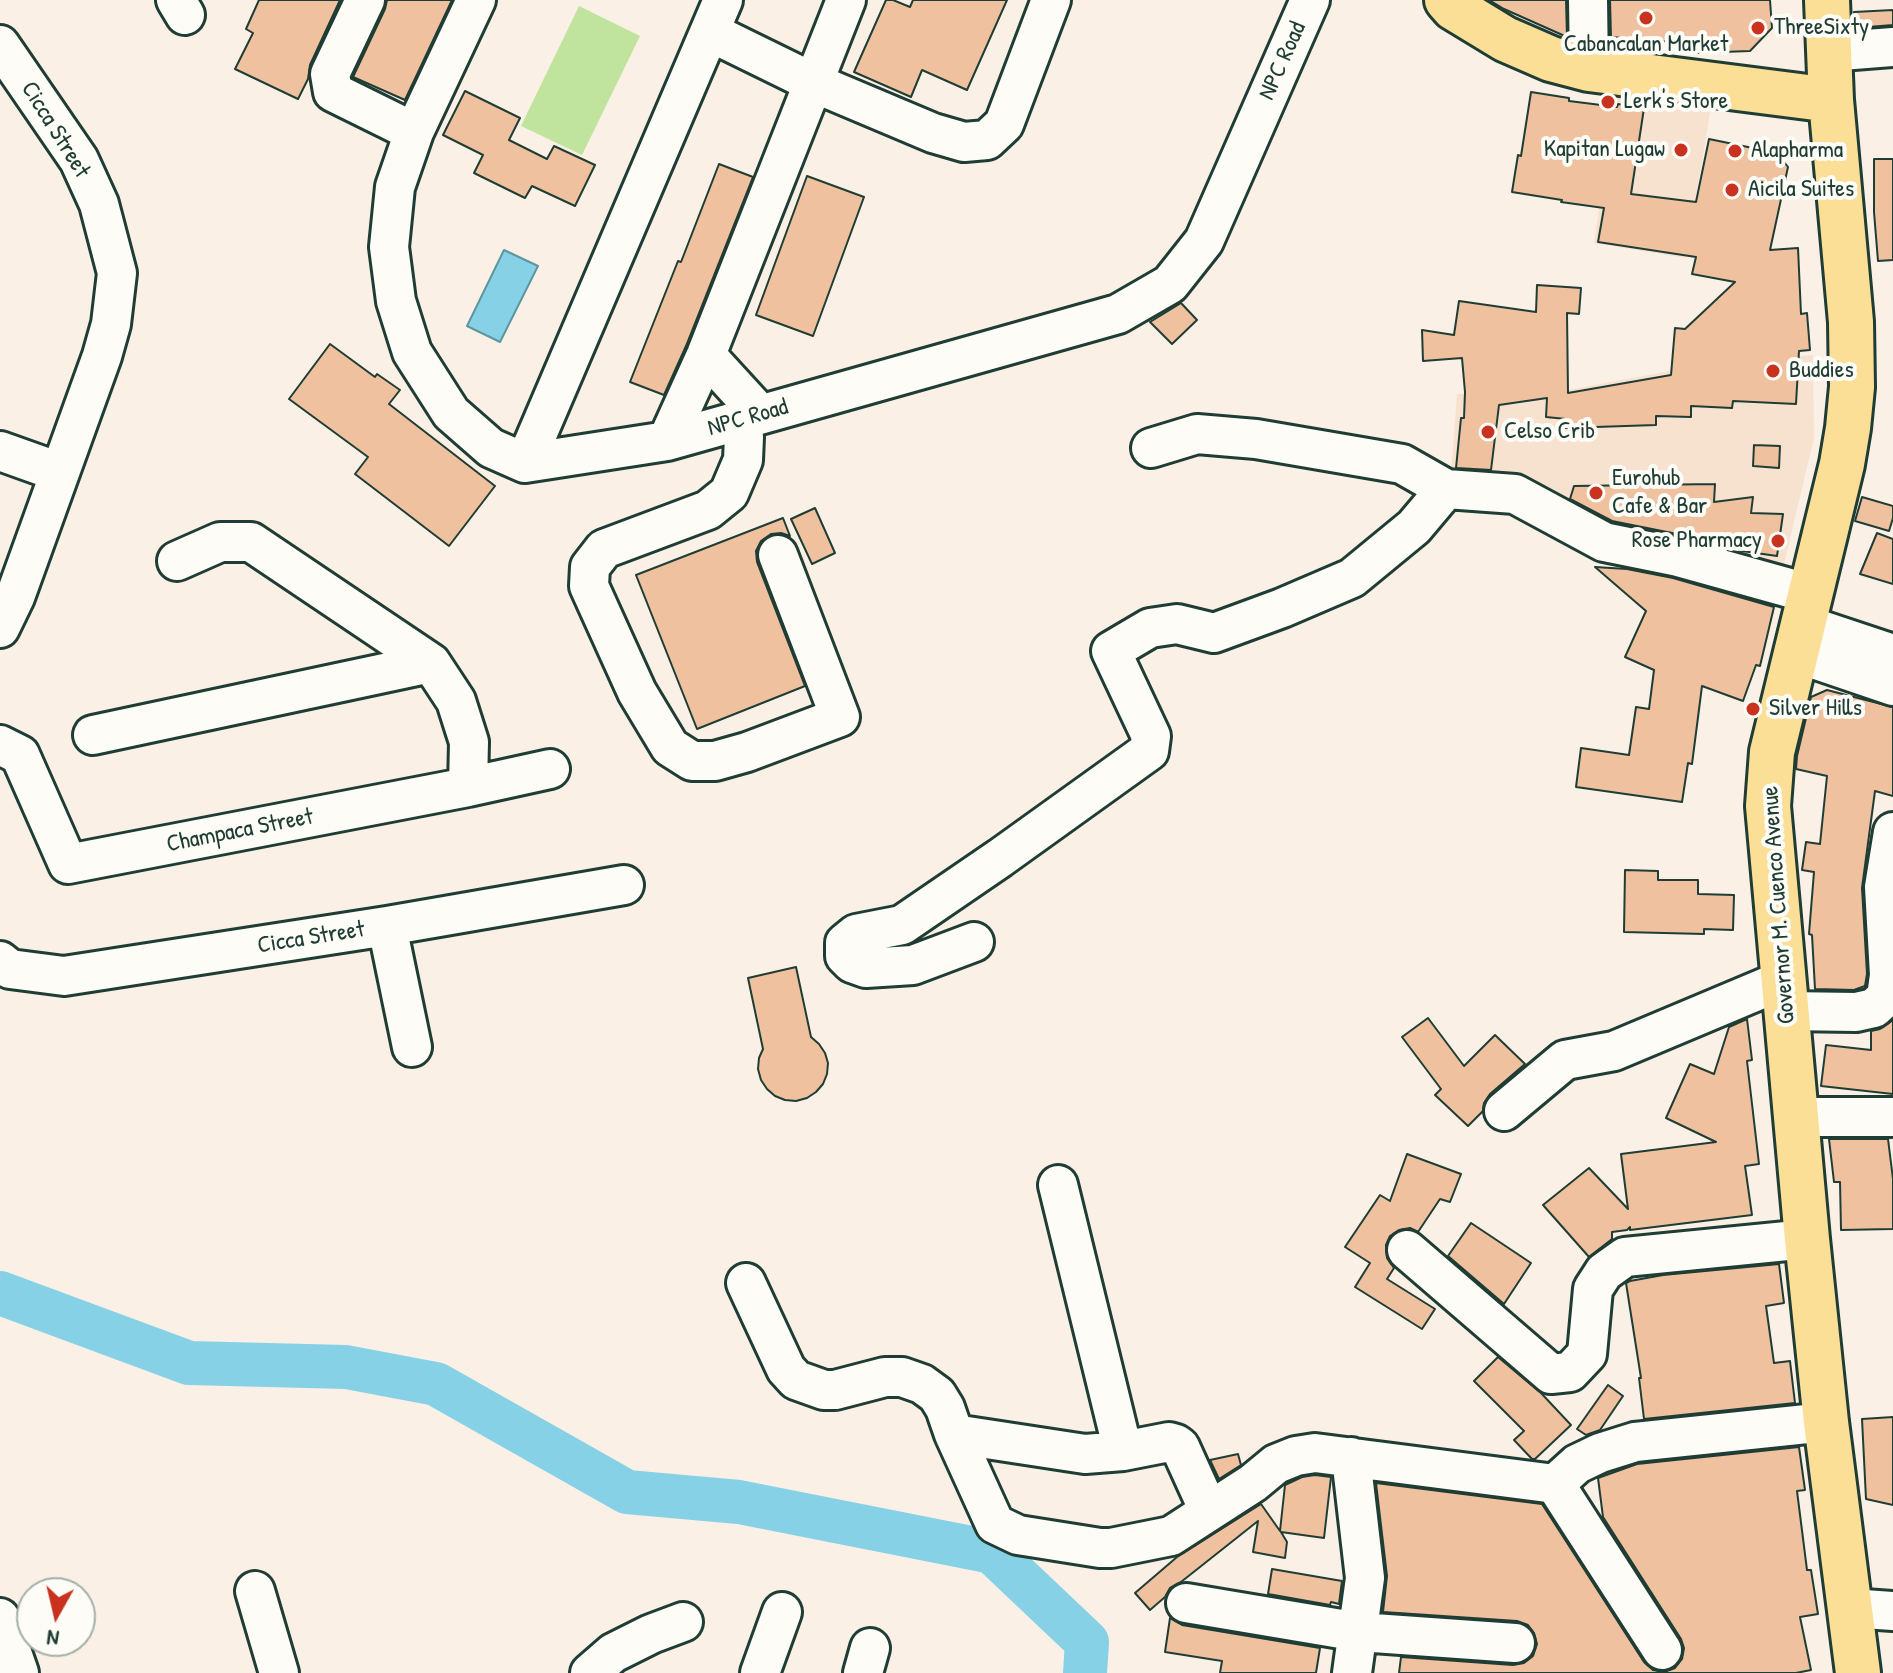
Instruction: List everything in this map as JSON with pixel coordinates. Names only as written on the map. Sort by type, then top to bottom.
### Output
[{"type":"main road","points":[[1447,0],[1454,8],[1505,39],[1551,59],[1589,69],[1831,100]]},
{"type":"main road","name":"Governor M. Cuenco Avenue","points":[[1827,0],[1831,100],[1849,300],[1852,387],[1842,464],[1772,752],[1768,806],[1807,1239],[1857,1673]]},
{"type":"street","points":[[365,0],[330,74],[333,92],[414,132]]},
{"type":"street","points":[[476,0],[414,132],[395,187],[389,247],[396,301],[412,352],[451,413],[491,448],[525,463],[716,16],[812,82],[933,133],[964,142],[987,140],[1004,124],[1051,0]]},
{"type":"street","points":[[667,441],[706,355],[846,0]]},
{"type":"street","name":"NPC Road","points":[[525,463],[667,441],[1118,314],[1170,284],[1204,241],[1310,0]]},
{"type":"street","points":[[1588,0],[1589,69]]},
{"type":"street","name":"Cicca Street","points":[[0,45],[79,160],[99,204],[117,273],[108,335],[15,597],[0,628]]},
{"type":"street","points":[[1828,52],[1893,47]]},
{"type":"street","points":[[706,355],[750,417],[744,437],[743,460],[729,493],[708,510],[604,549],[590,567],[589,586],[637,692],[670,747],[692,761],[715,761],[747,752],[840,717],[778,555]]},
{"type":"street","points":[[1151,448],[1197,434],[1256,439],[1402,464],[1446,489],[1515,494],[1604,542],[1678,557],[1803,624],[1893,686]]},
{"type":"street","points":[[0,451],[59,472]]},
{"type":"street","points":[[974,942],[913,965],[866,968],[852,963],[845,956],[845,943],[856,934],[902,925],[1149,751],[1151,736],[1111,651],[1150,628],[1177,624],[1214,633],[1352,578],[1414,527],[1446,489]]},
{"type":"street","points":[[177,561],[220,542],[251,542],[431,663],[456,701],[469,742],[468,787]]},
{"type":"street","points":[[1803,624],[1893,654]]},
{"type":"street","points":[[93,735],[431,663]]},
{"type":"street","name":"Champaca Street","points":[[0,745],[20,755],[68,864],[550,769]]},
{"type":"street","points":[[1504,1111],[1565,1060],[1614,1051],[1784,995],[1856,1012],[1874,1008],[1886,997],[1889,975],[1884,887],[1893,832]]},
{"type":"street","name":"Cicca Street","points":[[0,961],[10,969],[64,976],[387,926],[624,885]]},
{"type":"street","points":[[387,926],[412,1047]]},
{"type":"street","points":[[1795,1117],[1893,1117]]},
{"type":"street","points":[[1058,1185],[1123,1451]]},
{"type":"street","points":[[1407,1250],[1551,1374],[1570,1372],[1587,1354],[1593,1289],[1604,1272],[1625,1257],[1807,1239]]},
{"type":"street","points":[[746,1283],[786,1369],[796,1380],[824,1390],[835,1390],[885,1377],[902,1377],[922,1384],[937,1395],[995,1524],[1018,1535],[1100,1548],[1171,1536],[1276,1464],[1315,1453],[1555,1484],[1662,1650]]},
{"type":"street","points":[[1555,1484],[1577,1464],[1635,1442],[1826,1422]]},
{"type":"street","points":[[954,1434],[1085,1454],[1123,1451],[1169,1442],[1180,1447],[1209,1511]]},
{"type":"street","points":[[1351,1457],[1365,1578],[1352,1673]]},
{"type":"street","points":[[255,1591],[279,1673]]},
{"type":"street","points":[[1186,1603],[1359,1632],[1515,1643]]},
{"type":"street","points":[[1850,1608],[1893,1611]]},
{"type":"street","points":[[760,1673],[782,1612]]},
{"type":"street","points":[[0,1618],[19,1673]]},
{"type":"street","points":[[590,1673],[613,1653],[683,1622]]},
{"type":"shaded area","points":[[1616,94],[1711,107],[1686,258],[1594,243]]},
{"type":"shaded area","points":[[1813,355],[1814,438],[1783,568],[1450,487],[1457,394],[1542,395],[1707,364]]},
{"type":"green space","points":[[579,6],[640,36],[582,155],[521,126]]},
{"type":"water","points":[[504,250],[538,266],[500,342],[467,326]]},
{"type":"building","points":[[259,0],[340,0],[298,99],[235,69],[253,33],[246,29]]},
{"type":"building","points":[[387,0],[452,0],[405,100],[353,77]]},
{"type":"building","points":[[886,0],[910,7],[913,0],[1007,0],[967,90],[922,70],[911,97],[854,72]]},
{"type":"building","points":[[1489,0],[1566,0],[1567,37],[1504,9]]},
{"type":"building","points":[[1610,0],[1770,0],[1772,28],[1750,51],[1694,53],[1694,44],[1611,37]]},
{"type":"building","points":[[1893,10],[1893,25],[1856,28],[1854,12]]},
{"type":"building","points":[[465,91],[520,118],[509,140],[547,159],[554,146],[595,165],[575,206],[532,186],[525,198],[474,173],[483,155],[443,135]]},
{"type":"building","points":[[1531,92],[1569,98],[1569,101],[1644,108],[1631,194],[1696,202],[1709,139],[1777,153],[1788,167],[1770,250],[1798,248],[1801,314],[1807,313],[1810,350],[1799,351],[1796,404],[1733,401],[1732,408],[1691,406],[1691,417],[1656,416],[1656,425],[1565,428],[1566,419],[1546,417],[1547,398],[1499,405],[1491,470],[1456,468],[1461,418],[1464,418],[1462,358],[1423,361],[1422,330],[1454,335],[1459,301],[1536,312],[1537,285],[1581,288],[1579,314],[1567,313],[1568,393],[1671,375],[1675,328],[1685,329],[1735,282],[1692,274],[1696,257],[1598,242],[1604,208],[1512,192]]},
{"type":"building","points":[[1874,159],[1893,159],[1893,260],[1878,261]]},
{"type":"building","points":[[719,164],[753,177],[664,395],[630,382]]},
{"type":"building","points":[[807,176],[864,197],[813,336],[756,315]]},
{"type":"building","points":[[1181,303],[1197,320],[1172,344],[1150,322]]},
{"type":"building","points":[[330,344],[375,377],[377,374],[400,390],[389,404],[495,486],[449,546],[355,474],[368,457],[289,399]]},
{"type":"building","points":[[1754,445],[1780,446],[1779,468],[1753,466]]},
{"type":"building","points":[[1715,484],[1714,502],[1753,497],[1751,513],[1783,514],[1777,556],[1735,550],[1682,535],[1612,521],[1570,499],[1574,486]]},
{"type":"building","points":[[1862,497],[1893,506],[1889,531],[1855,521]]},
{"type":"building","points":[[815,508],[835,553],[812,564],[791,519]]},
{"type":"building","points":[[783,518],[790,536],[771,534],[761,541],[756,551],[757,562],[805,686],[697,729],[636,575]]},
{"type":"building","points":[[1877,533],[1893,539],[1893,584],[1860,574]]},
{"type":"building","points":[[1595,567],[1627,569],[1673,578],[1774,607],[1760,666],[1756,665],[1743,701],[1702,686],[1692,764],[1688,763],[1682,802],[1576,787],[1581,748],[1629,755],[1636,707],[1649,709],[1654,670],[1625,657],[1646,611]]},
{"type":"building","points":[[1827,690],[1893,707],[1893,796],[1875,791],[1862,888],[1867,974],[1865,986],[1854,990],[1815,989],[1812,935],[1809,934],[1814,872],[1802,870],[1806,842],[1820,844],[1827,776],[1796,769],[1797,756],[1811,697]]},
{"type":"building","points":[[1625,870],[1658,871],[1658,880],[1698,880],[1698,894],[1734,895],[1733,930],[1704,929],[1704,934],[1624,932]]},
{"type":"building","points":[[796,967],[811,1037],[825,1053],[828,1063],[823,1084],[807,1098],[796,1101],[775,1096],[761,1080],[758,1069],[763,1049],[748,978]]},
{"type":"building","points":[[1428,1018],[1464,1066],[1495,1035],[1525,1064],[1490,1094],[1483,1111],[1468,1126],[1435,1095],[1441,1089],[1402,1037]]},
{"type":"building","points":[[1747,1019],[1752,1060],[1747,1061],[1759,1164],[1745,1166],[1752,1215],[1630,1230],[1630,1227],[1612,1232],[1612,1239],[1589,1257],[1543,1205],[1589,1168],[1628,1209],[1621,1154],[1716,1142],[1666,1118],[1690,1064],[1714,1074],[1729,1027]]},
{"type":"building","points":[[1893,1020],[1893,1094],[1821,1086],[1826,1045],[1871,1050],[1871,1031]]},
{"type":"building","points":[[1829,1139],[1888,1139],[1893,1179],[1893,1229],[1841,1230],[1840,1182],[1834,1182]]},
{"type":"building","points":[[1407,1154],[1461,1174],[1450,1202],[1440,1199],[1418,1232],[1410,1228],[1399,1230],[1390,1236],[1386,1245],[1387,1258],[1394,1268],[1387,1279],[1435,1309],[1422,1329],[1355,1287],[1370,1263],[1345,1247],[1380,1195],[1390,1201]]},
{"type":"building","points":[[1471,1223],[1531,1263],[1504,1304],[1448,1256]]},
{"type":"building","points":[[1779,1264],[1784,1303],[1766,1306],[1774,1363],[1790,1361],[1795,1403],[1644,1419],[1641,1378],[1626,1283],[1663,1275]]},
{"type":"building","points":[[1498,1357],[1541,1393],[1571,1425],[1535,1459],[1514,1440],[1524,1431],[1474,1381]]},
{"type":"building","points":[[1608,1385],[1623,1396],[1600,1430],[1586,1435],[1577,1429]]},
{"type":"building","points":[[1893,1417],[1893,1505],[1866,1499],[1862,1419]]},
{"type":"building","points":[[1799,1447],[1805,1490],[1797,1491],[1807,1570],[1811,1570],[1818,1614],[1800,1617],[1811,1670],[1796,1673],[1399,1673],[1401,1657],[1513,1665],[1524,1663],[1533,1656],[1537,1644],[1528,1625],[1517,1621],[1383,1612],[1387,1576],[1376,1483],[1542,1504],[1644,1662],[1653,1670],[1664,1672],[1675,1668],[1682,1659],[1684,1648],[1681,1639],[1603,1517],[1598,1478],[1637,1464]]},
{"type":"building","points":[[1238,1454],[1241,1465],[1219,1479],[1210,1460]]},
{"type":"building","points":[[1315,1475],[1331,1477],[1324,1538],[1281,1532],[1287,1542],[1285,1558],[1253,1552],[1258,1521],[1170,1588],[1150,1610],[1135,1593],[1177,1557],[1261,1504],[1280,1531],[1285,1485]]},
{"type":"building","points":[[1272,1569],[1342,1581],[1339,1604],[1268,1594]]},
{"type":"building","points":[[1170,1618],[1182,1625],[1320,1648],[1316,1673],[1220,1673],[1222,1661],[1165,1652]]},
{"type":"waterway","points":[[0,1293],[189,1363],[346,1367],[436,1384],[627,1492],[739,1502],[992,1552],[1087,1642],[1085,1673]]},
{"type":"place","name":"Cabancalan Market","points":[[1646,18]]},
{"type":"place","name":"ThreeSixty","points":[[1758,28]]},
{"type":"place","name":"Lerk's Store","points":[[1608,102]]},
{"type":"place","name":"Kapitan Lugaw","points":[[1681,150]]},
{"type":"place","name":"Alapharma","points":[[1735,151]]},
{"type":"place","name":"Aicila Suites","points":[[1732,190]]},
{"type":"place","name":"Buddies","points":[[1773,371]]},
{"type":"place","name":"Celso Crib","points":[[1488,432]]},
{"type":"place","name":"Eurohub Cafe & Bar","points":[[1596,493]]},
{"type":"place","name":"Rose Pharmacy","points":[[1778,541]]},
{"type":"place","name":"Silver Hills","points":[[1753,709]]}]
